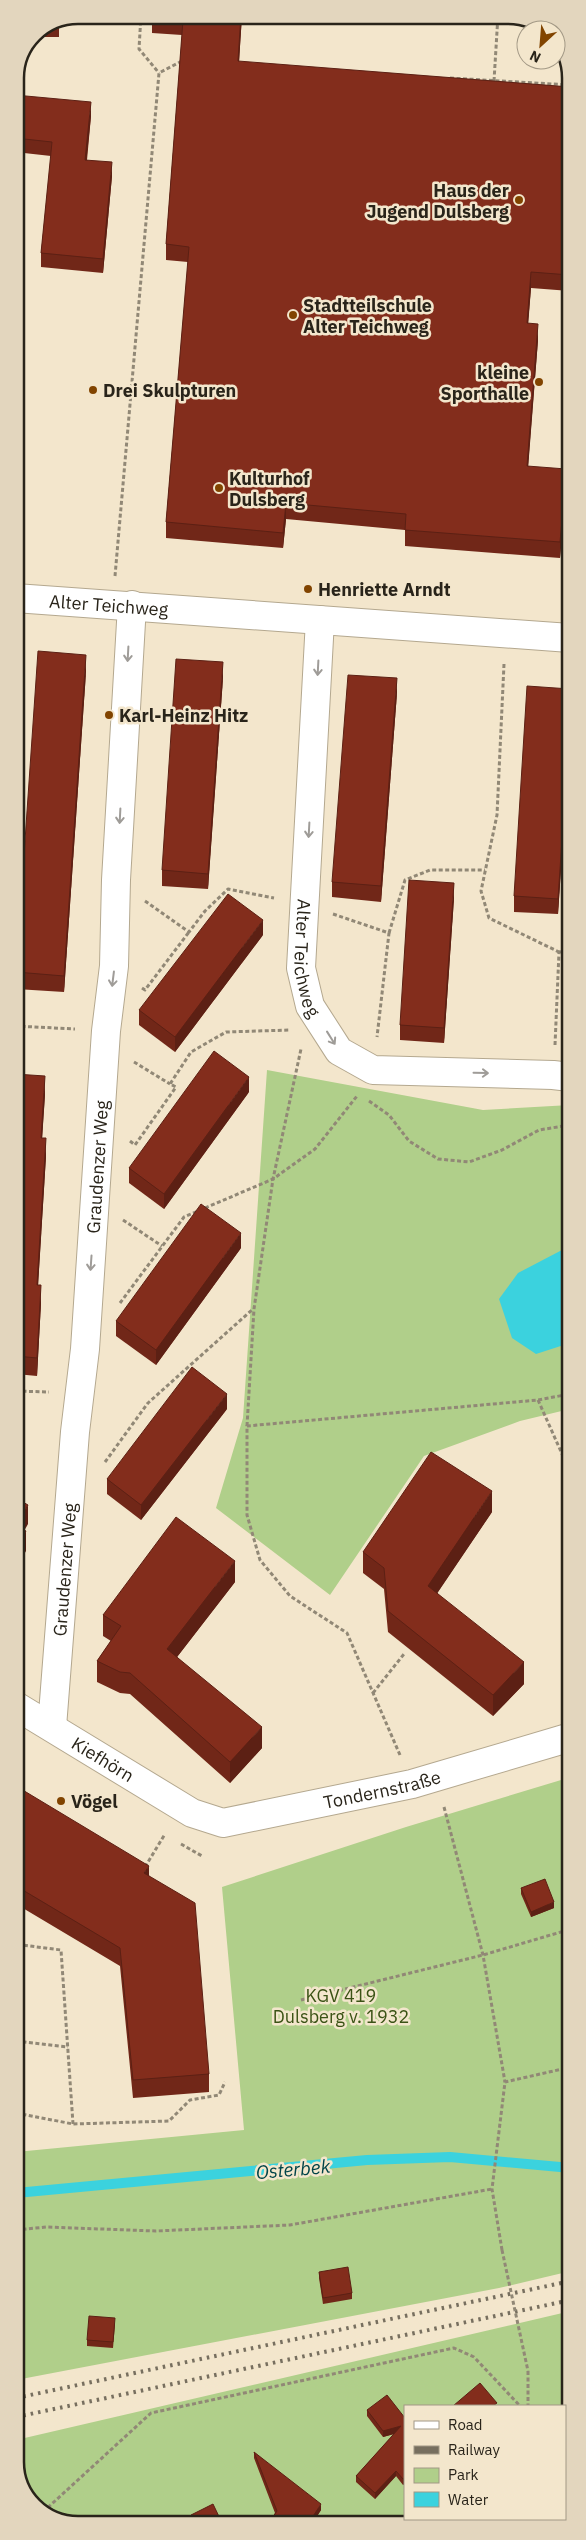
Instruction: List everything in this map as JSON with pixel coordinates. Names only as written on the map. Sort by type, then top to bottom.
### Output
[{"type":"street","name":"Alter Teichweg","points":[[24,599],[562,637]]},
{"type":"street","name":"Graudenzer Weg","points":[[52,1727],[75,1432],[85,1349],[106,1037],[114,966],[122,605]]},
{"type":"street","name":"Alter Teichweg","points":[[320,620],[301,968],[310,1006],[339,1051],[373,1070],[562,1076]]},
{"type":"street","name":"Kiefhörn","points":[[24,1711],[192,1813]]},
{"type":"street","name":"Tondernstraße","points":[[192,1813],[223,1823],[424,1781],[562,1740]]},
{"type":"path","points":[[122,605],[159,73],[139,48],[140,24]]},
{"type":"path","points":[[494,81],[498,24]]},
{"type":"path","points":[[159,73],[183,60]]},
{"type":"path","points":[[445,78],[562,85]]},
{"type":"path","points":[[505,633],[497,816],[481,891],[489,918],[559,952],[562,952]]},
{"type":"path","points":[[389,933],[406,880],[430,870],[485,870]]},
{"type":"path","points":[[114,966],[145,990],[189,932]]},
{"type":"path","points":[[559,952],[562,1076]]},
{"type":"path","points":[[170,1084],[191,1052],[226,1032],[294,1030],[310,1006]]},
{"type":"path","points":[[310,1006],[273,1179],[254,1309],[247,1426],[247,1515],[260,1560],[290,1596],[347,1633],[373,1694],[424,1781],[483,1955],[505,2082],[492,2189],[502,2250],[528,2371],[528,2405]]},
{"type":"path","points":[[24,1027],[106,1037],[176,1087],[135,1145],[100,1122]]},
{"type":"path","points":[[114,1310],[184,1217],[273,1179],[315,1149],[358,1094],[389,1115],[409,1141],[438,1160],[469,1162],[502,1150],[539,1130],[562,1126]]},
{"type":"path","points":[[96,1201],[162,1246]]},
{"type":"path","points":[[75,1432],[104,1462],[148,1403],[254,1309]]},
{"type":"path","points":[[247,1426],[538,1400],[562,1396]]},
{"type":"path","points":[[538,1400],[562,1456]]},
{"type":"path","points":[[373,1694],[404,1654]]},
{"type":"path","points":[[143,1871],[165,1834]]},
{"type":"path","points":[[301,2000],[483,1955],[562,1932]]},
{"type":"path","points":[[24,1944],[62,1950],[74,2124]]},
{"type":"path","points":[[24,2042],[68,2047]]},
{"type":"path","points":[[505,2082],[562,2069]]},
{"type":"path","points":[[24,2115],[74,2124],[169,2121],[190,2100],[219,2095],[225,2082]]},
{"type":"path","points":[[24,2229],[46,2227],[156,2231],[290,2225],[492,2189]]},
{"type":"path","points":[[49,2507],[151,2412],[454,2348],[474,2357],[519,2405]]},
{"type":"green space","points":[[267,1070],[483,1110],[562,1105],[562,1411],[520,1421],[424,1456],[330,1595],[216,1508],[243,1418]]},
{"type":"green space","name":"KGV 419 Dulsberg v. 1932","points":[[562,1780],[562,2273],[499,2288],[24,2378],[24,2151],[244,2130],[222,1887],[406,1827]]},
{"type":"green space","points":[[562,2313],[562,2405],[404,2405],[404,2516],[74,2516],[64,2514],[42,2503],[31,2489],[25,2473],[24,2438]]},
{"type":"water","points":[[562,1250],[562,1346],[536,1354],[512,1338],[499,1299],[518,1273]]},
{"type":"building","points":[[183,24],[240,24],[238,61],[562,86],[562,274],[531,272],[527,323],[538,324],[527,466],[562,469],[560,542],[405,530],[406,514],[286,503],[283,533],[166,522],[189,247],[166,244]]},
{"type":"building","points":[[24,96],[91,102],[85,160],[112,162],[103,259],[41,253],[52,142],[24,139]]},
{"type":"building","points":[[38,651],[86,655],[64,976],[24,973],[24,855]]},
{"type":"building","points":[[176,659],[223,662],[208,874],[162,870]]},
{"type":"building","points":[[348,675],[397,678],[381,886],[332,882]]},
{"type":"building","points":[[527,686],[562,688],[562,839],[558,899],[514,896]]},
{"type":"building","points":[[409,880],[454,883],[444,1028],[400,1025]]},
{"type":"building","points":[[228,894],[263,920],[175,1037],[139,1010]]},
{"type":"building","points":[[214,1051],[249,1077],[164,1194],[129,1168]]},
{"type":"building","points":[[24,1075],[45,1076],[41,1138],[46,1138],[37,1285],[41,1285],[37,1358],[24,1357]]},
{"type":"building","points":[[201,1204],[241,1233],[156,1350],[116,1321]]},
{"type":"building","points":[[192,1367],[227,1394],[141,1505],[107,1479]]},
{"type":"building","points":[[431,1452],[492,1491],[428,1586],[524,1662],[493,1695],[388,1611],[384,1568],[363,1552]]},
{"type":"building","points":[[24,1503],[28,1505],[24,1512]]},
{"type":"building","points":[[176,1517],[235,1561],[167,1649],[262,1727],[230,1762],[130,1673],[120,1672],[97,1661],[121,1626],[103,1615]]},
{"type":"building","points":[[24,1791],[149,1866],[144,1873],[195,1903],[209,2074],[133,2080],[120,1948],[24,1891]]},
{"type":"building","points":[[545,1879],[554,1902],[531,1912],[521,1888]]},
{"type":"building","points":[[348,2267],[352,2293],[323,2298],[319,2272]]},
{"type":"building","points":[[89,2316],[115,2318],[113,2342],[87,2340]]},
{"type":"building","points":[[480,2383],[497,2403],[494,2405],[454,2405]]},
{"type":"building","points":[[387,2395],[404,2417],[404,2478],[396,2471],[375,2493],[356,2476],[401,2426],[383,2431],[367,2410]]},
{"type":"building","points":[[254,2452],[321,2504],[313,2516],[274,2516],[277,2511]]},
{"type":"building","points":[[213,2504],[219,2516],[192,2516]]},
{"type":"waterway","name":"Osterbek","points":[[24,2192],[367,2160],[450,2157],[562,2167]]},
{"type":"railway","points":[[24,2396],[562,2283]]},
{"type":"railway","points":[[24,2415],[562,2302]]},
{"type":"place","name":"Haus der Jugend Dulsberg","points":[[519,200]]},
{"type":"place","name":"Stadtteilschule Alter Teichweg","points":[[293,315]]},
{"type":"place","name":"kleine Sporthalle","points":[[539,382]]},
{"type":"place","name":"Drei Skulpturen","points":[[93,390]]},
{"type":"place","name":"Kulturhof Dulsberg","points":[[219,488]]},
{"type":"place","name":"Henriette Arndt","points":[[308,589]]},
{"type":"place","name":"Karl-Heinz Hitz","points":[[109,715]]},
{"type":"place","name":"Vögel","points":[[61,1801]]}]
